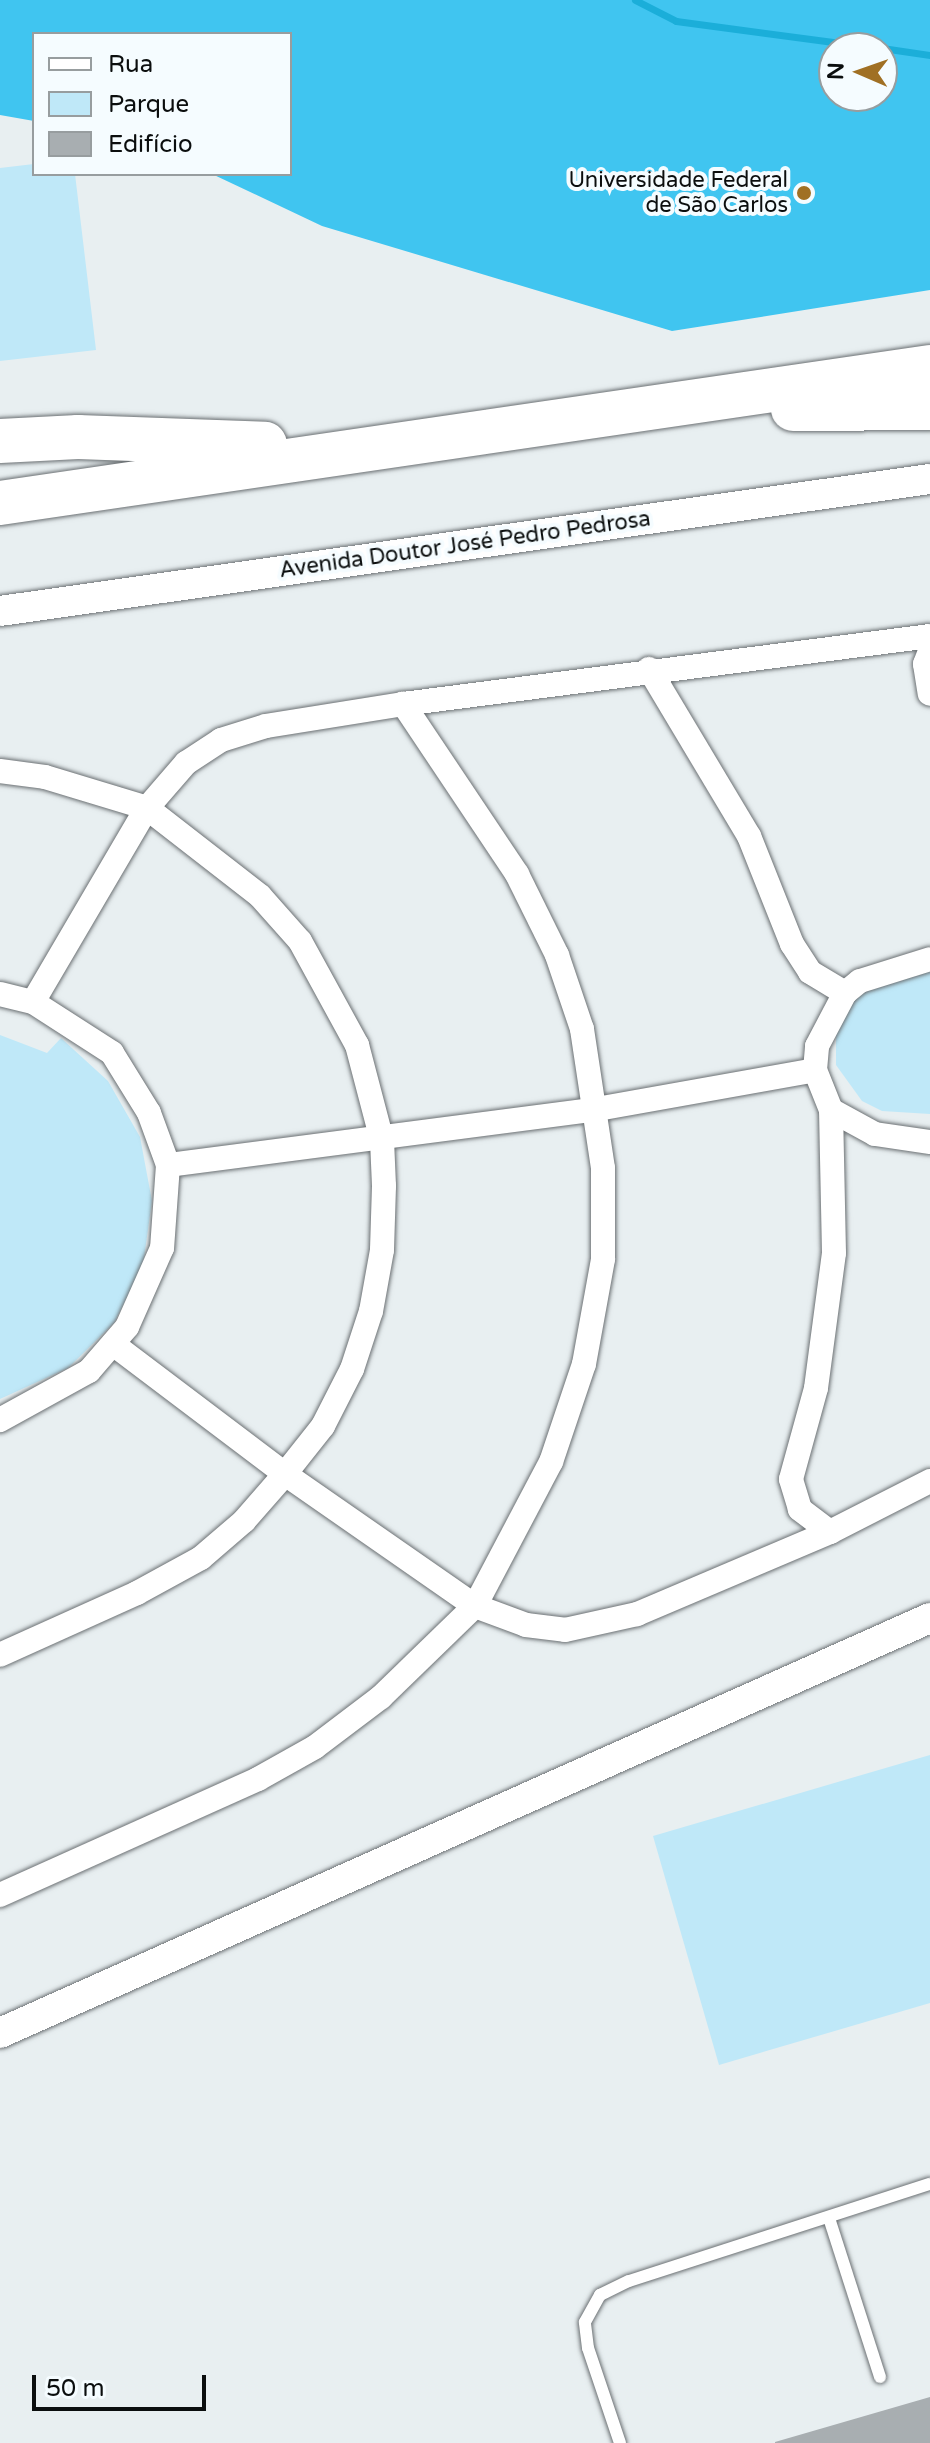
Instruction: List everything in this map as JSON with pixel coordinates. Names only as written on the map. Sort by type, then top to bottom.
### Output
[{"type":"highway","points":[[0,503],[626,411],[929,348]]},
{"type":"highway","points":[[0,479],[929,348]]},
{"type":"highway","points":[[626,411],[930,408]]},
{"type":"highway","points":[[0,441],[78,437],[265,444]]},
{"type":"street","name":"Avenida Doutor José Pedro Pedrosa","points":[[0,611],[930,479]]},
{"type":"street","points":[[33,1002],[147,808],[186,763],[221,740],[266,726],[403,704],[649,669],[930,636]]},
{"type":"street","points":[[930,651],[925,664],[930,694]]},
{"type":"street","points":[[649,669],[703,752],[749,836],[792,944],[810,972],[845,993]]},
{"type":"street","points":[[0,1895],[258,1779],[315,1747],[381,1697],[475,1606],[551,1462],[584,1364],[603,1259],[603,1168],[597,1109],[582,1029],[557,955],[517,874],[403,704]]},
{"type":"street","points":[[0,771],[45,777],[147,808],[260,896],[300,941],[357,1045],[382,1140],[382,1250],[371,1311],[352,1369],[323,1426],[244,1521],[201,1558],[137,1593],[0,1655]]},
{"type":"street","points":[[830,1532],[800,1509],[791,1479],[816,1388],[828,1316],[836,1199],[831,1110],[815,1070],[817,1046],[845,993],[880,972],[930,959]]},
{"type":"street","points":[[0,994],[33,1002],[112,1053],[149,1113],[168,1165],[162,1248],[140,1304],[113,1344],[64,1388],[0,1420]]},
{"type":"street","points":[[168,1165],[382,1140],[597,1109],[815,1070]]},
{"type":"street","points":[[831,1110],[875,1134],[930,1142]]},
{"type":"street","points":[[113,1344],[285,1474],[475,1606],[526,1625],[565,1630],[601,1626],[830,1532],[930,1481]]},
{"type":"street","points":[[0,2033],[930,1618]]},
{"type":"lane","points":[[620,2443],[588,2348],[585,2322],[600,2295],[629,2281],[930,2184]]},
{"type":"lane","points":[[829,2218],[880,2377]]},
{"type":"green space","points":[[32,164],[32,176],[75,176],[96,350],[0,361],[0,168]]},
{"type":"green space","points":[[930,966],[930,1114],[882,1111],[862,1101],[836,1065],[836,1021],[860,985]]},
{"type":"green space","points":[[0,1035],[47,1053],[61,1038],[108,1081],[140,1137],[152,1201],[143,1265],[114,1323],[68,1368],[0,1399]]},
{"type":"green space","points":[[930,1755],[930,2003],[719,2065],[653,1836]]},
{"type":"shaded area","points":[[0,0],[930,0],[930,290],[672,331],[322,226],[216,176],[292,176],[292,32],[32,32],[32,121],[0,115]]},
{"type":"building","points":[[930,2397],[930,2443],[775,2443],[775,2442]]},
{"type":"waterway","points":[[635,0],[676,21],[818,40]]},
{"type":"waterway","points":[[898,50],[930,55]]},
{"type":"place","name":"Universidade Federal de São Carlos","points":[[804,193]]}]
